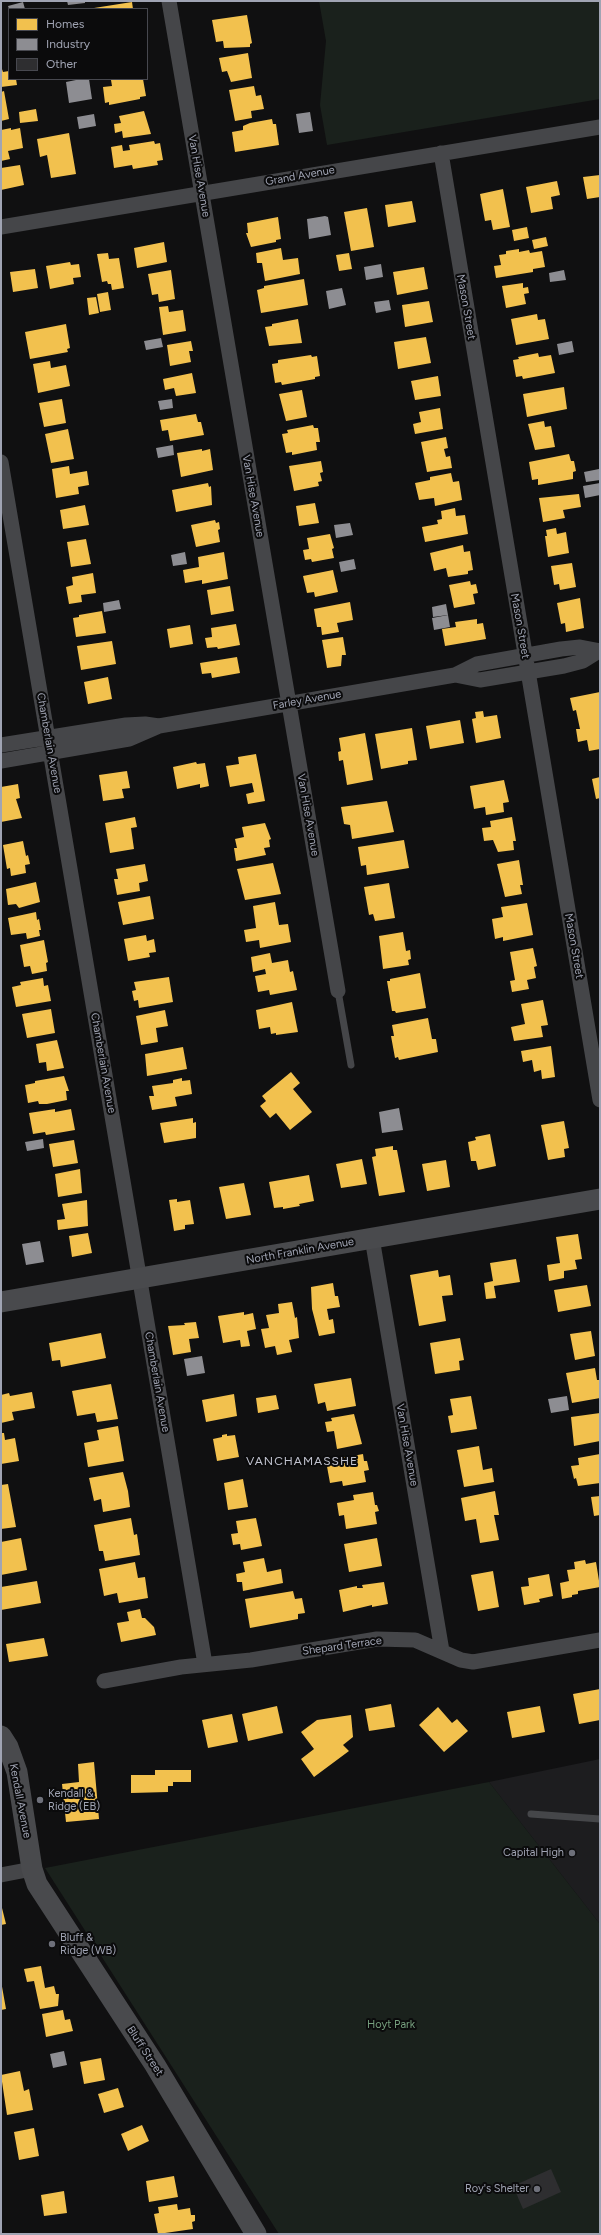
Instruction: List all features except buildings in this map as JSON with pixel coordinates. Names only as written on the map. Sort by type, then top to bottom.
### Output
[{"type":"street","name":"Van Hise Avenue","points":[[169,1],[338,991]]},
{"type":"street","name":"Grand Avenue","points":[[1,227],[600,127]]},
{"type":"street","name":"Mason Street","points":[[441,153],[600,1100]]},
{"type":"street","name":"Chamberlain Avenue","points":[[1,462],[205,1664]]},
{"type":"street","name":"Farley Avenue","points":[[1,761],[129,739],[159,726],[455,675],[477,664],[525,655],[580,647],[599,651]]},
{"type":"street","name":"Farley Avenue","points":[[455,675],[480,680],[528,672],[582,661],[599,651]]},
{"type":"street","name":"Farley Avenue","points":[[1,745],[126,725],[145,724],[159,726]]},
{"type":"street","name":"North Franklin Avenue","points":[[1,1302],[600,1199]]},
{"type":"street","name":"Van Hise Avenue","points":[[372,1238],[442,1651]]},
{"type":"street","name":"Shepard Terrace","points":[[104,1681],[205,1664],[252,1660],[377,1639],[416,1640],[461,1660],[473,1662],[600,1640]]},
{"type":"street","name":"Kendall Avenue","points":[[1,1736],[8,1747],[17,1772],[32,1869]]},
{"type":"street","points":[[1,1875],[32,1869]]},
{"type":"street","name":"Bluff Street","points":[[32,1869],[37,1884],[155,2065],[256,2234]]},
{"type":"lane","points":[[338,991],[351,1065]]},
{"type":"lane","points":[[531,1814],[600,1819]]},
{"type":"shaded area","name":"Capital High","points":[[600,1759],[600,1924],[489,1782]]},
{"type":"green space","points":[[319,1],[600,1],[600,99],[327,145],[320,105],[326,41]]},
{"type":"green space","name":"Hoyt Park","points":[[489,1782],[600,1924],[600,2234],[279,2234],[45,1868]]},
{"type":"place","name":"Kendall & Ridge (EB)","points":[[40,1800]]},
{"type":"place","name":"Capital High","points":[[572,1853]]},
{"type":"place","name":"Bluff & Ridge (WB)","points":[[52,1944]]},
{"type":"place","name":"Roy's Shelter","points":[[537,2189]]},
{"type":"district","name":"VANCHAMASSHE","points":[[302,1461]]}]
